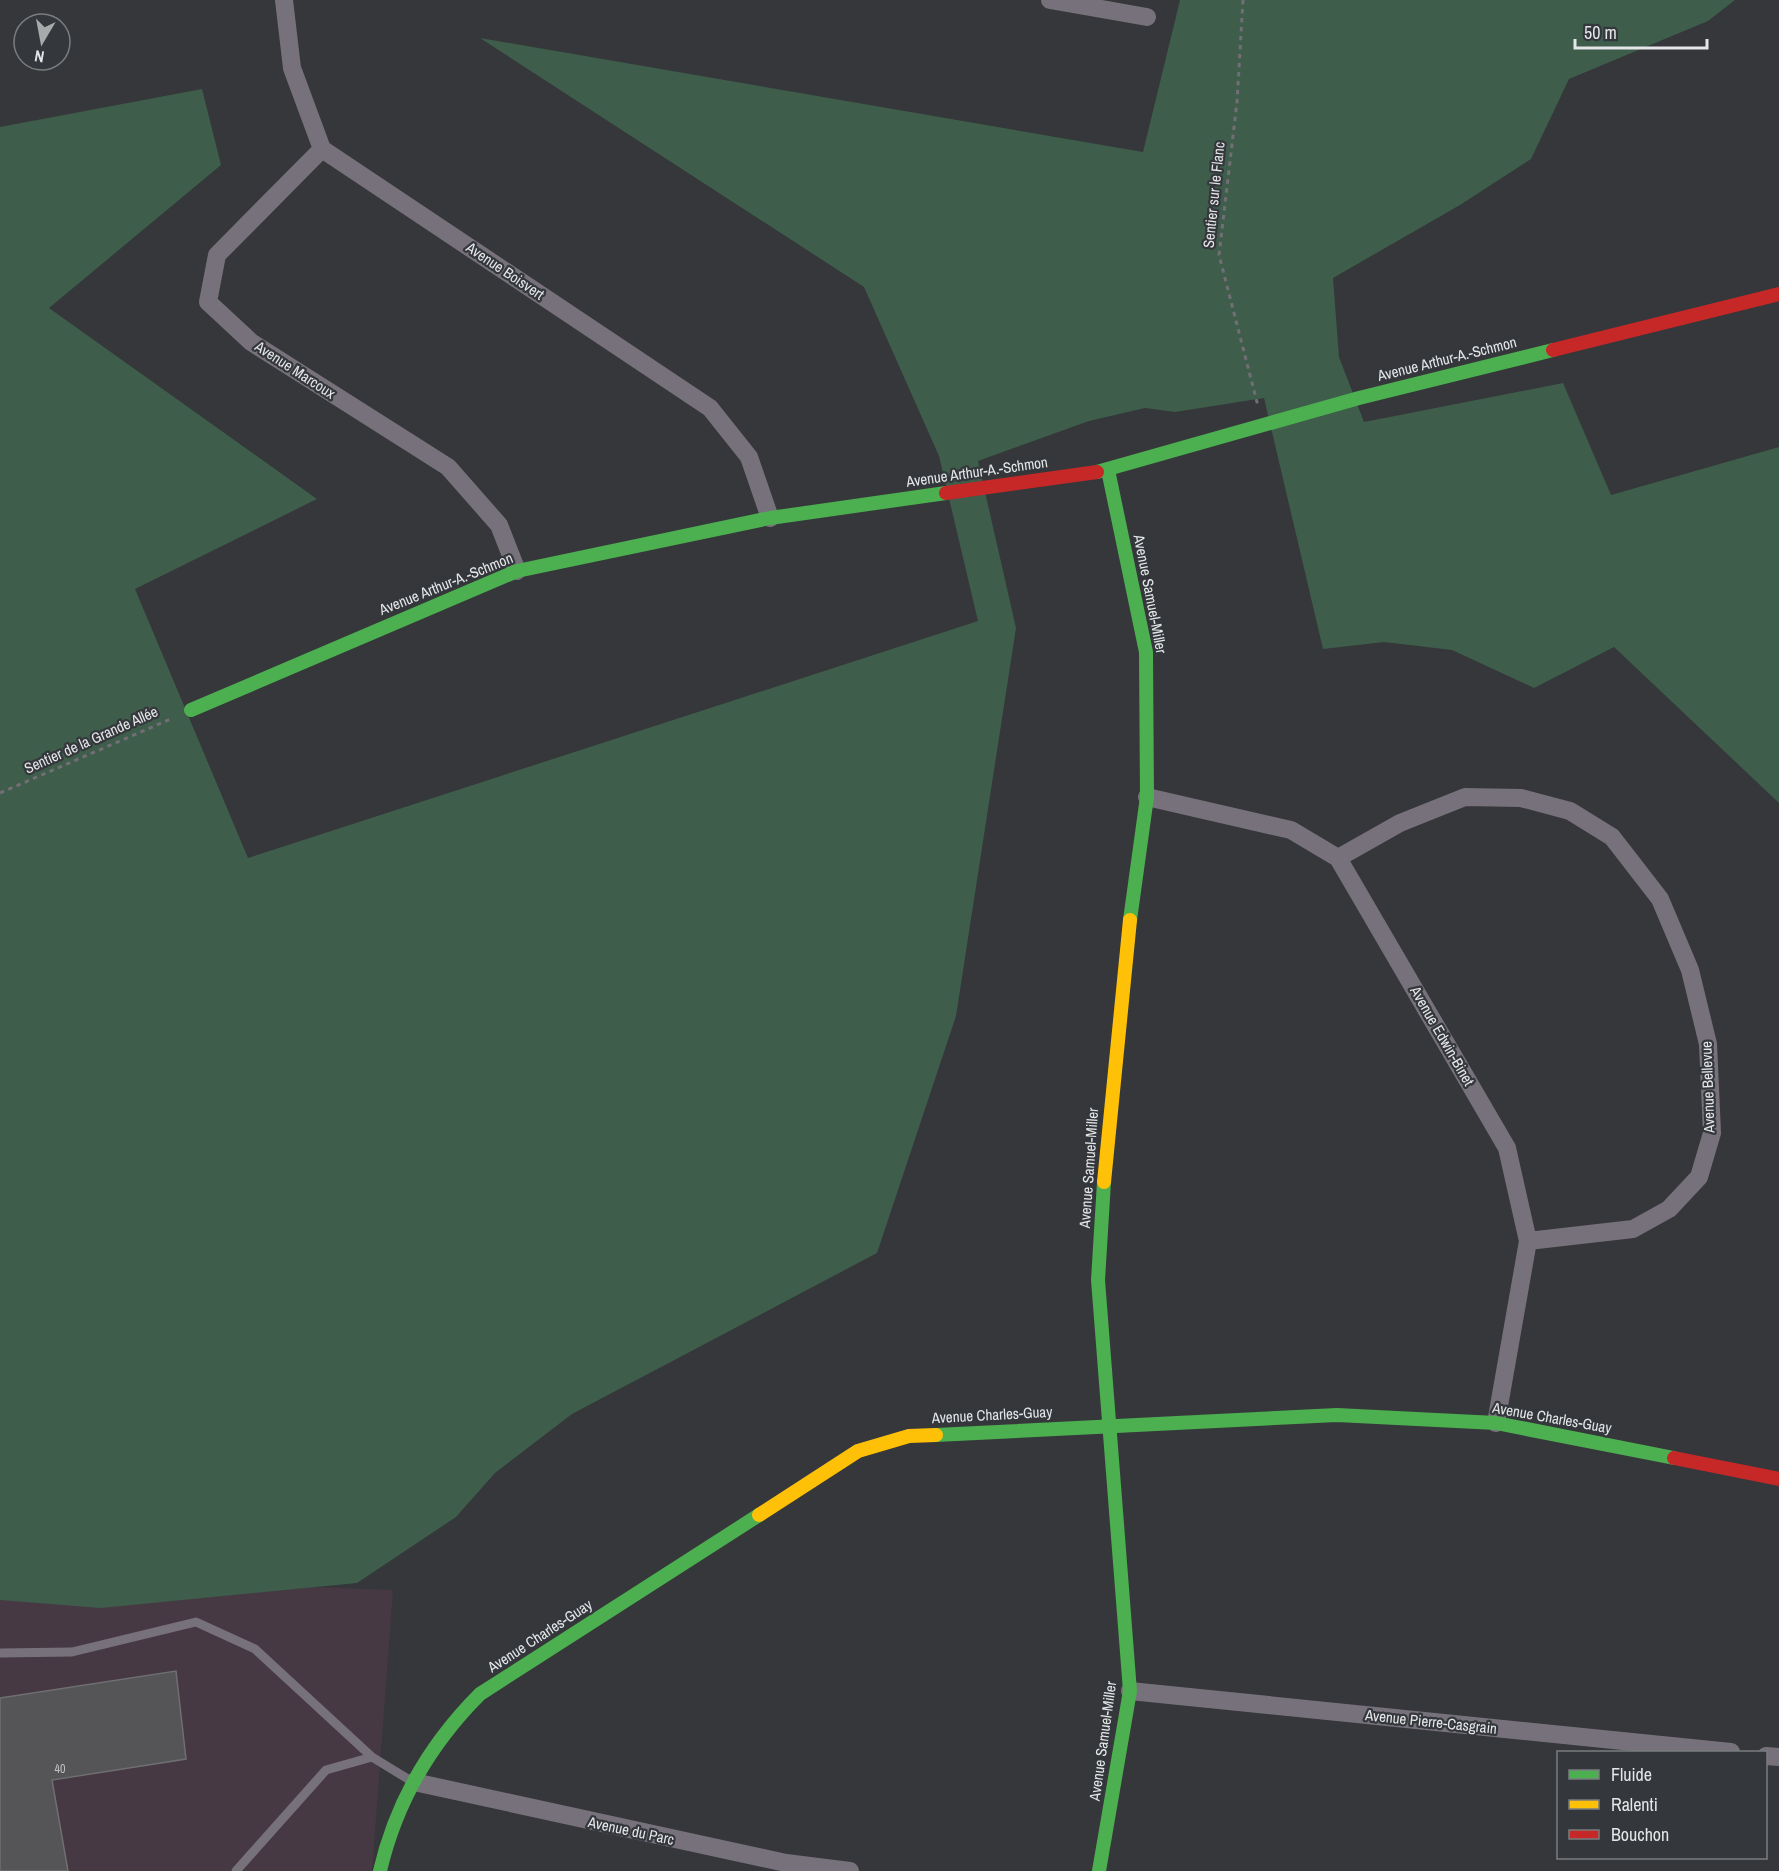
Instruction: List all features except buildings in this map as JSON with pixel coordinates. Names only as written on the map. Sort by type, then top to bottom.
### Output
[{"type":"street","points":[[284,0],[292,68],[322,149]]},
{"type":"street","points":[[1050,0],[1147,16]]},
{"type":"street","name":"Avenue Boisvert","points":[[322,149],[710,408],[749,458],[770,518]]},
{"type":"street","name":"Avenue Marcoux","points":[[322,149],[217,255],[208,302],[251,342],[448,467],[499,525],[517,572]]},
{"type":"street","name":"Avenue Arthur-A.-Schmon","points":[[191,710],[517,572],[770,518],[1108,470],[1263,424],[1779,294]]},
{"type":"street","name":"Avenue Samuel-Miller","points":[[1099,1871],[1130,1690],[1098,1280],[1107,1134],[1123,973],[1147,797],[1146,652],[1108,470]]},
{"type":"street","name":"Avenue Edwin-Binet","points":[[1147,797],[1291,830],[1338,858],[1507,1148],[1528,1241],[1496,1423]]},
{"type":"street","name":"Avenue Bellevue","points":[[1338,858],[1400,823],[1465,797],[1521,798],[1570,811],[1612,837],[1660,899],[1690,970],[1708,1044],[1712,1133],[1699,1177],[1669,1209],[1633,1229],[1528,1241]]},
{"type":"street","name":"Avenue Charles-Guay","points":[[380,1871],[384,1851],[414,1782],[446,1729],[480,1694],[858,1451],[909,1436],[1337,1415],[1496,1423],[1779,1479]]},
{"type":"street","name":"Avenue Pierre-Casgrain","points":[[1130,1690],[1721,1751]]},
{"type":"street","name":"Avenue du Parc","points":[[414,1782],[785,1867],[850,1871]]},
{"type":"lane","points":[[0,1653],[72,1652],[196,1622],[255,1649],[372,1757],[414,1782]]},
{"type":"lane","points":[[236,1871],[326,1770],[372,1757]]},
{"type":"path","name":"Sentier sur le Flanc","points":[[1243,0],[1236,102],[1219,255],[1263,424]]},
{"type":"path","name":"Sentier de la Grande Allée","points":[[0,793],[191,710]]},
{"type":"shaded area","points":[[0,1575],[393,1590],[372,1871],[0,1871]]},
{"type":"green space","points":[[1180,0],[1735,0],[1708,21],[1569,79],[1531,159],[1460,205],[1333,278],[1339,357],[1364,422],[1563,383],[1611,495],[1779,447],[1779,803],[1614,647],[1534,688],[1452,650],[1384,642],[1323,649],[1264,398],[1175,412],[1145,408],[1089,421],[978,461],[1016,628],[956,1016],[877,1253],[572,1414],[495,1473],[456,1517],[357,1583],[101,1608],[0,1600],[0,127],[202,89],[221,165],[49,308],[317,499],[135,589],[248,858],[978,621],[939,456],[864,287],[480,38],[1143,152]]},
{"type":"traffic: fast","points":[[1097,472],[1359,398],[1553,350]]},
{"type":"traffic: fast","points":[[1108,470],[1146,652],[1147,797],[1130,920]]},
{"type":"traffic: fast","points":[[191,710],[517,571],[770,518],[946,493]]},
{"type":"traffic: fast","points":[[1099,1871],[1130,1691],[1098,1280],[1104,1182]]},
{"type":"traffic: fast","points":[[936,1435],[1337,1415],[1496,1423],[1674,1458]]},
{"type":"traffic: fast","points":[[380,1871],[395,1821],[417,1775],[446,1733],[480,1694],[759,1515]]},
{"type":"traffic: slow","points":[[1104,1182],[1130,920]]},
{"type":"traffic: slow","points":[[759,1515],[858,1451],[909,1436],[936,1435]]},
{"type":"traffic: jam","points":[[1553,350],[1779,294]]},
{"type":"traffic: jam","points":[[946,493],[1097,472]]},
{"type":"traffic: jam","points":[[1674,1458],[1779,1479]]}]
